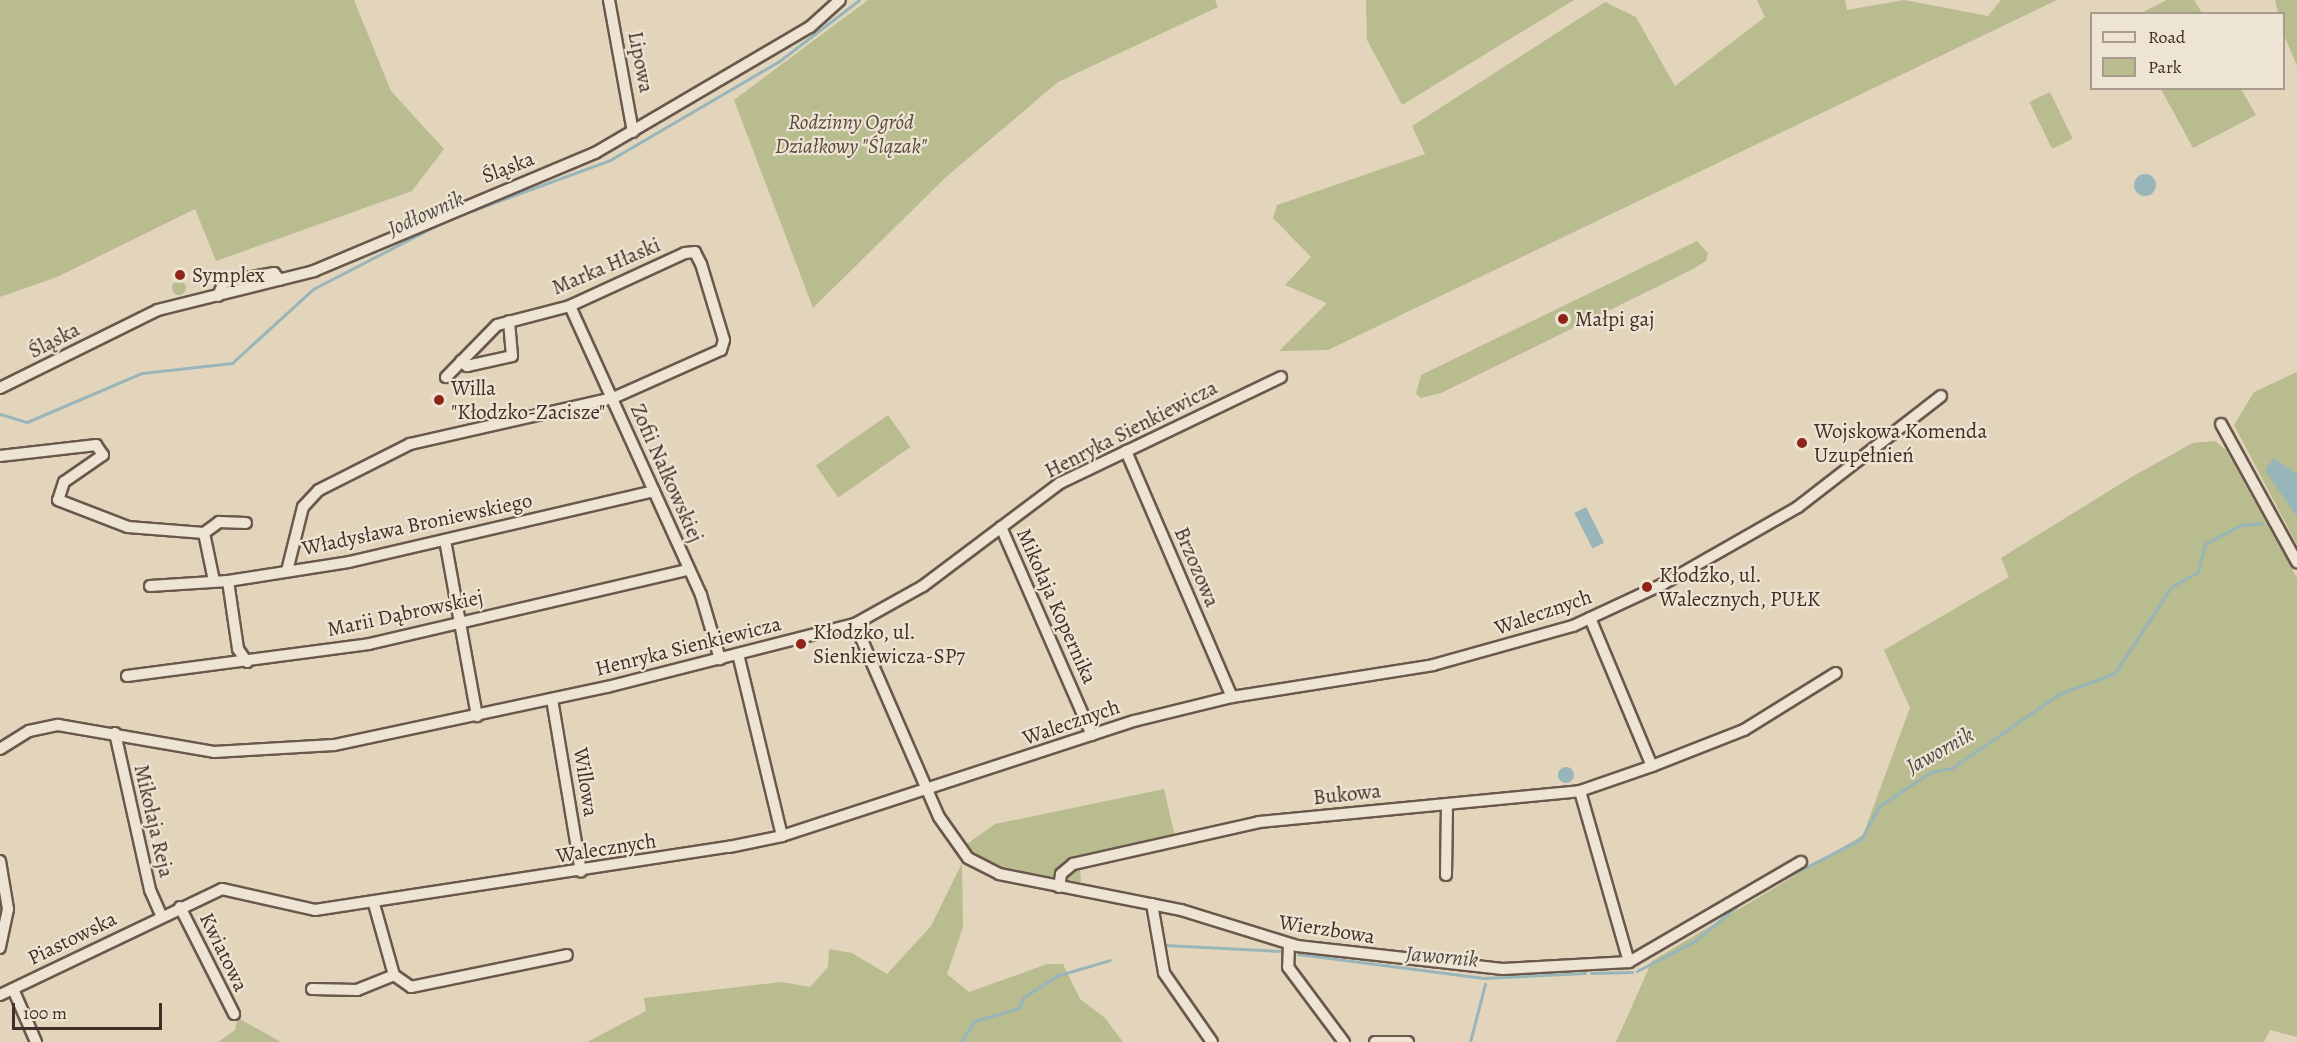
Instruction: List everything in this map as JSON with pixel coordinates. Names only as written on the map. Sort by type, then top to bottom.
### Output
[{"type":"street","name":"Lipowa","points":[[609,0],[633,132]]},
{"type":"street","name":"Śląska","points":[[0,388],[158,310],[280,280],[351,257],[633,132],[810,27],[840,0]]},
{"type":"street","name":"Marka Hłaski","points":[[446,376],[497,325],[570,306],[695,252],[724,340],[721,350],[613,398]]},
{"type":"street","name":"Zofii Nałkowskiej","points":[[570,306],[688,570],[720,659]]},
{"type":"street","points":[[461,361],[467,366],[512,356],[508,321]]},
{"type":"street","name":"Henryka Sienkiewicza","points":[[0,749],[46,726],[115,733],[201,751],[253,752],[334,745],[552,699],[855,624],[923,586],[1060,483],[1281,377]]},
{"type":"street","name":"Walecznych","points":[[161,915],[228,888],[306,910],[374,904],[581,872],[782,836],[1092,735],[1232,697],[1433,665],[1590,618],[1704,562],[1797,507],[1941,396]]},
{"type":"street","points":[[288,570],[303,507],[319,490],[410,444],[613,398]]},
{"type":"street","points":[[2221,424],[2297,562]]},
{"type":"street","points":[[0,456],[96,445],[103,455],[64,482],[58,500],[128,527],[204,533],[219,522],[246,524]]},
{"type":"street","name":"Brzozowa","points":[[1126,451],[1232,697]]},
{"type":"street","name":"Władysława Broniewskiego","points":[[150,586],[228,582],[446,540],[654,491]]},
{"type":"street","name":"Mikołaja Kopernika","points":[[1001,527],[1092,735]]},
{"type":"street","points":[[204,533],[214,581]]},
{"type":"street","points":[[446,540],[463,621],[477,716]]},
{"type":"street","name":"Marii Dąbrowskiej","points":[[127,676],[247,662],[369,644],[688,570]]},
{"type":"street","points":[[228,582],[238,650],[247,662]]},
{"type":"street","points":[[1590,618],[1652,766]]},
{"type":"street","name":"Wierzbowa","points":[[855,624],[939,817],[968,858],[999,874],[1152,904],[1289,944],[1503,969],[1629,962]]},
{"type":"street","points":[[738,654],[782,836]]},
{"type":"street","name":"Bukowa","points":[[1059,887],[1061,874],[1073,864],[1258,822],[1580,791],[1744,730],[1836,673]]},
{"type":"street","name":"Willowa","points":[[552,699],[581,872]]},
{"type":"street","name":"Mikołaja Reja","points":[[115,733],[150,890],[161,915]]},
{"type":"street","points":[[1580,791],[1629,962],[1801,862]]},
{"type":"street","points":[[1446,875],[1447,804]]},
{"type":"street","points":[[0,861],[8,909],[0,948]]},
{"type":"street","points":[[374,904],[394,975],[411,987],[567,955]]},
{"type":"street","points":[[1152,904],[1164,973],[1212,1042]]},
{"type":"street","name":"Kwiatowa","points":[[180,907],[234,1014]]},
{"type":"street","name":"Piastowska","points":[[0,995],[161,915]]},
{"type":"street","points":[[1289,944],[1288,968],[1344,1042]]},
{"type":"street","points":[[312,989],[357,990],[394,975]]},
{"type":"street","points":[[13,988],[35,1042]]},
{"type":"street","points":[[1375,1042],[1408,1042]]},
{"type":"green space","points":[[0,0],[354,0],[391,91],[444,149],[412,191],[216,261],[195,209],[57,277],[0,297]]},
{"type":"green space","name":"Rodzinny Ogród Działkowy \"Ślązak\"","points":[[868,0],[1215,0],[1218,7],[1058,82],[945,178],[813,308],[734,100]]},
{"type":"green space","points":[[1366,0],[1574,0],[1402,105],[1367,40]]},
{"type":"green space","points":[[1757,0],[1845,0],[1847,10],[1904,0],[1988,16],[2001,0],[2057,0],[1328,350],[1279,351],[1327,303],[1285,285],[1311,257],[1273,218],[1277,205],[1425,154],[1412,126],[1605,2],[1636,17],[1675,86],[1765,17]]},
{"type":"green space","points":[[2167,0],[2194,0],[2201,12],[2143,12]]},
{"type":"green space","points":[[2275,0],[2297,0],[2297,66],[2285,37],[2285,12],[2278,12]]},
{"type":"green space","points":[[2162,90],[2242,90],[2256,115],[2193,148]]},
{"type":"green space","points":[[2050,92],[2073,139],[2052,149],[2029,102]]},
{"type":"green space","name":"Małpi gaj","points":[[1697,241],[1708,253],[1706,261],[1691,270],[1441,393],[1421,398],[1416,394],[1421,375]]},
{"type":"green space","points":[[179,281],[184,283],[186,288],[184,293],[179,295],[174,293],[172,288],[174,283]]},
{"type":"green space","points":[[2297,372],[2297,545],[2234,425],[2254,392]]},
{"type":"green space","points":[[888,415],[910,447],[838,497],[816,465]]},
{"type":"green space","points":[[2215,441],[2226,450],[2297,578],[2297,1037],[2270,1030],[2264,1042],[1616,1042],[1652,961],[1863,835],[1910,708],[1884,650],[2009,577],[2001,558],[2133,476],[2193,443]]},
{"type":"green space","points":[[1164,789],[1177,845],[1080,867],[1081,882],[998,868],[964,846],[995,824]]},
{"type":"green space","points":[[962,863],[963,927],[947,974],[969,992],[1047,964],[1063,964],[1080,999],[1105,1018],[1123,1042],[587,1042],[646,1011],[644,998],[781,982],[810,987],[828,967],[829,949],[852,953],[887,974],[931,926]]},
{"type":"green space","points":[[238,1018],[281,1042],[218,1042],[235,1030]]},
{"type":"water","points":[[2145,174],[2155,181],[2156,185],[2149,195],[2145,196],[2135,189],[2134,185],[2141,175]]},
{"type":"water","points":[[2274,458],[2297,474],[2297,517],[2265,470]]},
{"type":"water","points":[[1586,507],[1604,543],[1593,549],[1574,513]]},
{"type":"water","points":[[1566,767],[1574,775],[1566,783],[1558,775]]},
{"type":"waterway","name":"Jodłownik","points":[[471,211],[610,160],[778,62],[859,0]]},
{"type":"waterway","name":"Jodłownik","points":[[0,414],[27,422],[142,373],[232,363],[313,289],[445,221]]},
{"type":"waterway","name":"Jawornik","points":[[1763,889],[1861,839],[1879,806],[1931,772],[1952,768],[2059,694],[2115,673],[2171,587],[2198,572],[2205,544],[2241,525],[2262,523]]},
{"type":"waterway","name":"Jawornik","points":[[1637,971],[1695,941],[1743,901]]},
{"type":"waterway","name":"Jawornik","points":[[1165,945],[1280,951]]},
{"type":"waterway","name":"Jawornik","points":[[1298,954],[1483,978],[1585,973]]},
{"type":"waterway","name":"Jawornik","points":[[961,1042],[974,1021],[1019,1008],[1024,997],[1056,976],[1110,960]]},
{"type":"waterway","name":"Jawornik","points":[[1591,973],[1632,972]]},
{"type":"waterway","points":[[1470,1042],[1485,984]]},
{"type":"place","name":"Symplex","points":[[180,275]]},
{"type":"place","name":"Małpi gaj","points":[[1563,319]]},
{"type":"place","name":"Willa \"Kłodzko-Zacisze\"","points":[[439,400]]},
{"type":"place","name":"Wojskowa Komenda Uzupełnień","points":[[1802,443]]},
{"type":"place","name":"Kłodzko, ul. Walecznych, PUŁK","points":[[1647,587]]},
{"type":"place","name":"Kłodzko, ul. Sienkiewicza-SP7","points":[[801,644]]}]
